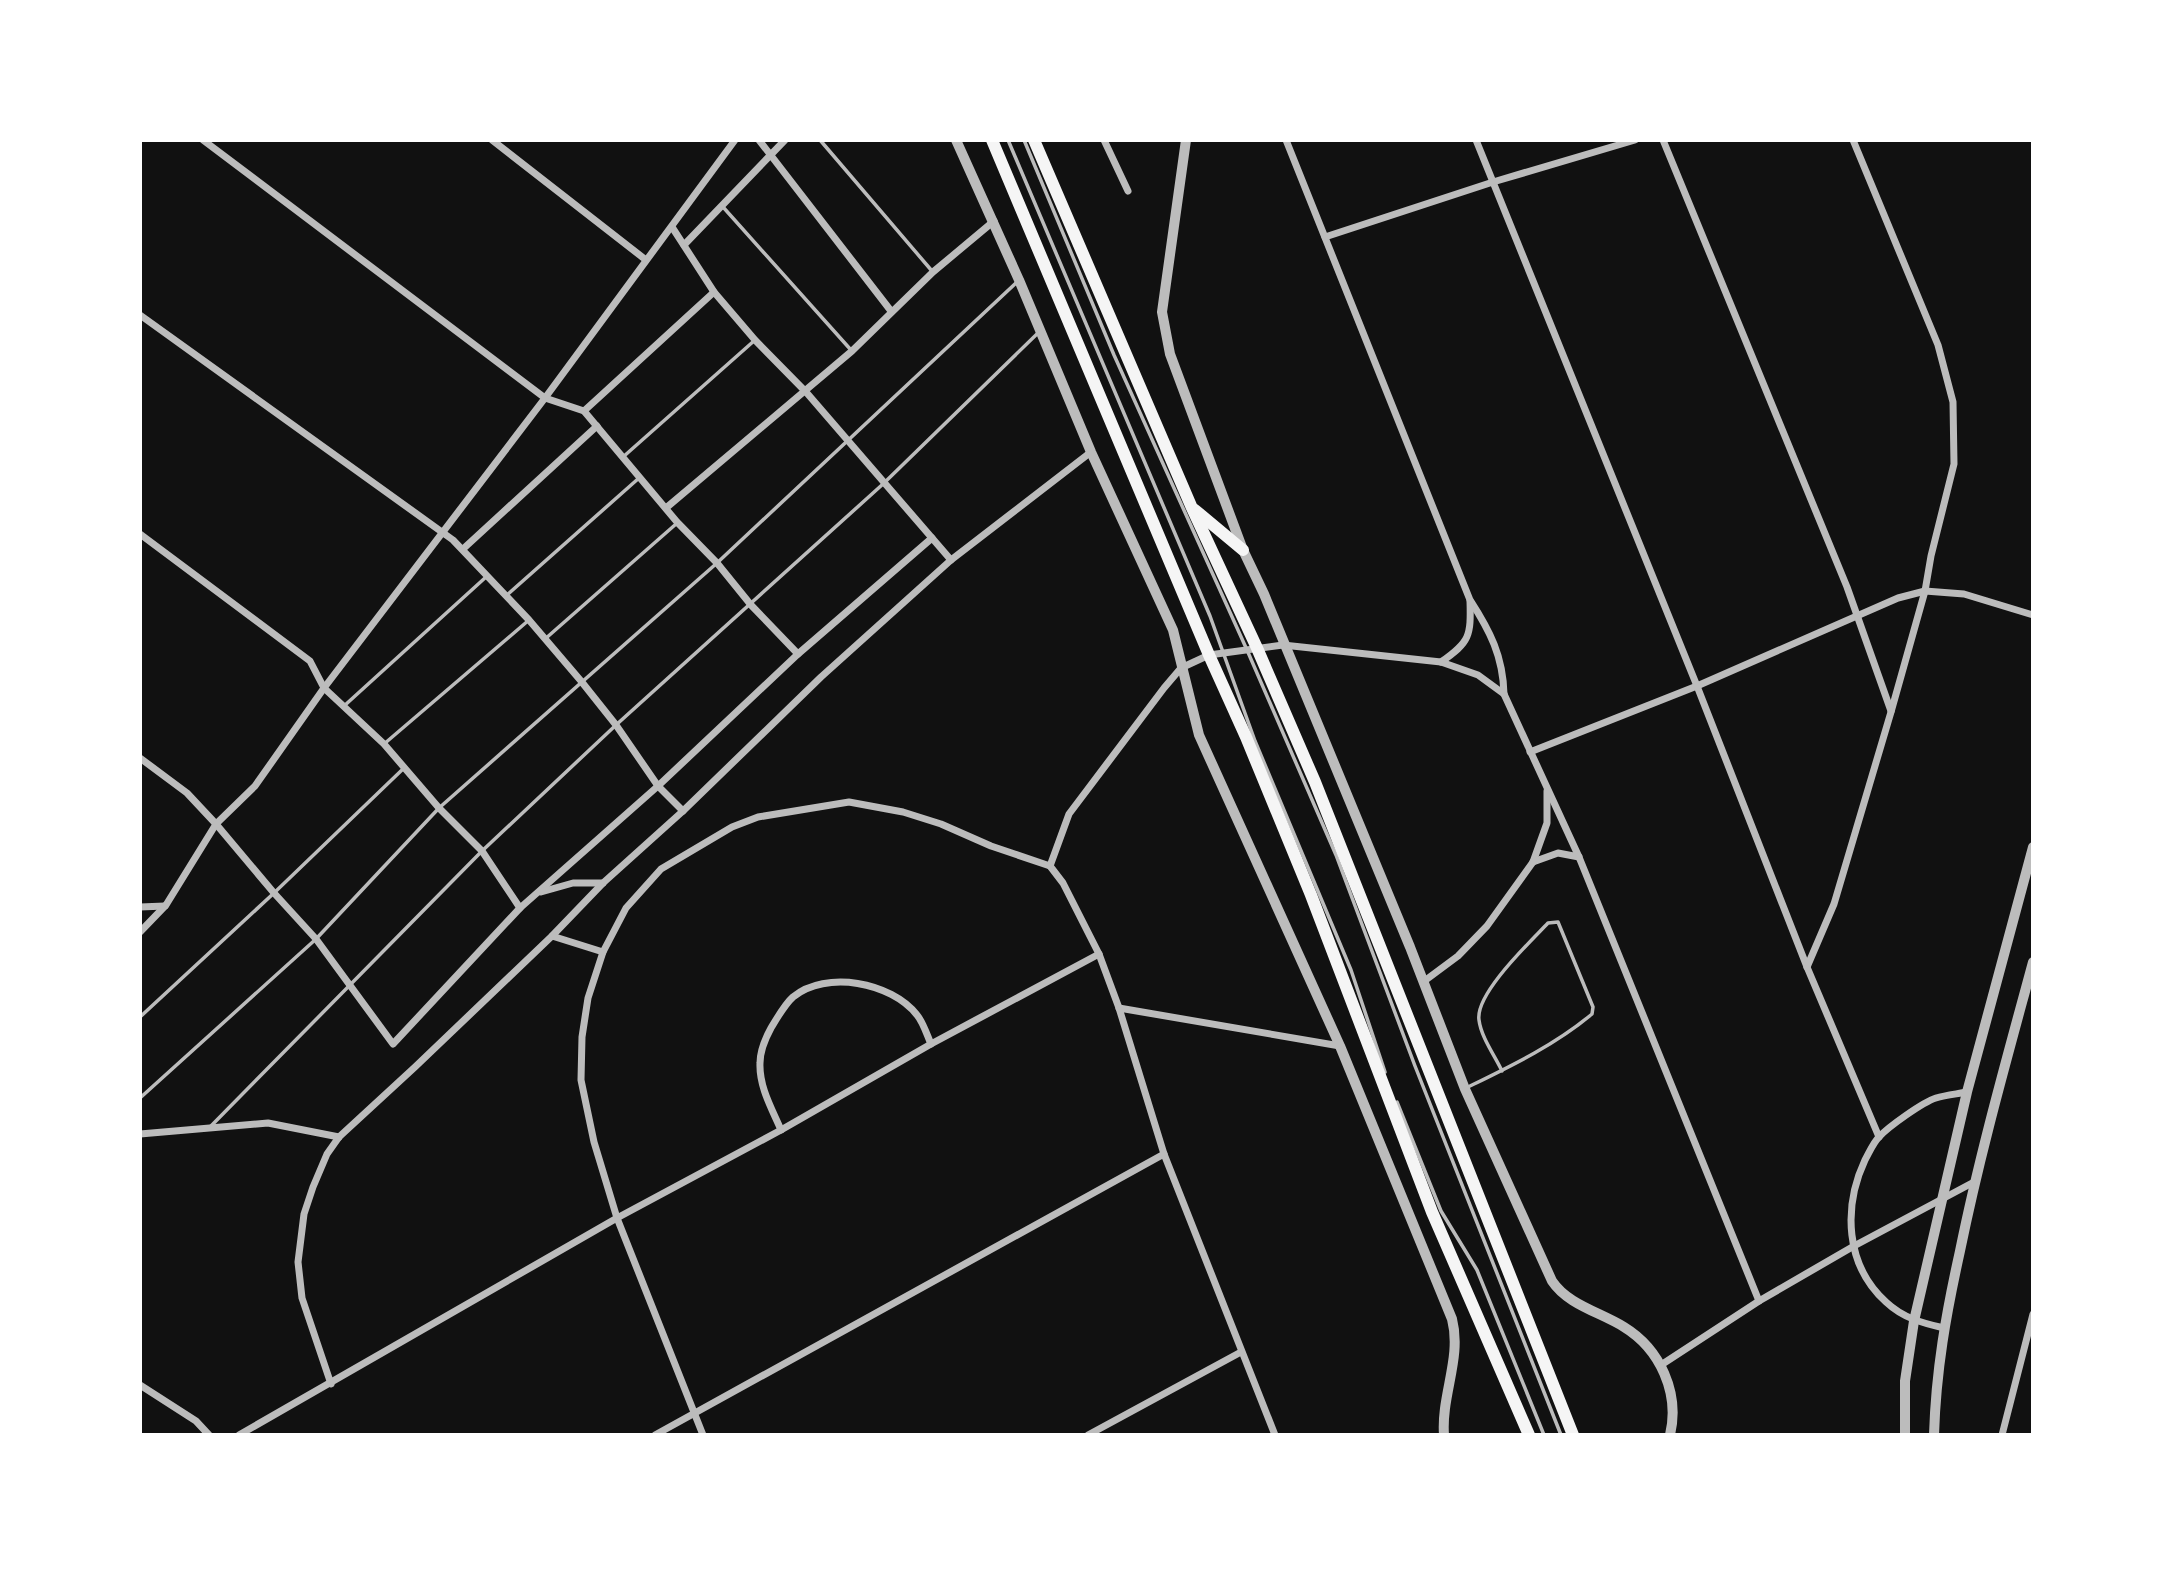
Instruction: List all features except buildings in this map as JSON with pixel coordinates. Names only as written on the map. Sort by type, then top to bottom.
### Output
[{"type":"main road","points":[[992,140],[1311,895],[1432,1212],[1529,1435]]},
{"type":"main road","points":[[1034,140],[1252,649],[1315,782],[1573,1435]]},
{"type":"main road","points":[[1192,508],[1243,550]]},
{"type":"street","points":[[203,140],[545,398],[584,411],[677,522],[798,654]]},
{"type":"street","points":[[492,140],[646,260]]},
{"type":"street","points":[[140,932],[166,905],[216,824],[255,786],[324,688],[545,398],[735,140]]},
{"type":"street","points":[[759,140],[891,311]]},
{"type":"street","points":[[684,245],[785,140]]},
{"type":"street","points":[[956,140],[1019,280],[1091,452],[1172,630],[1199,735],[1340,1046],[1452,1318],[1456,1343],[1444,1407],[1444,1435]]},
{"type":"street","points":[[1104,140],[1128,191]]},
{"type":"street","points":[[1186,140],[1162,312],[1170,354],[1243,550],[1264,594],[1465,1089],[1552,1281],[1567,1298],[1626,1328],[1645,1345],[1661,1365],[1671,1396],[1670,1435]]},
{"type":"street","points":[[1286,140],[1470,600],[1488,627],[1504,669],[1504,694],[1579,856],[1759,1301]]},
{"type":"street","points":[[1476,140],[1697,685],[1807,967],[1879,1137]]},
{"type":"street","points":[[1325,237],[1493,181],[1635,140]]},
{"type":"street","points":[[1663,140],[1857,617],[1891,712]]},
{"type":"street","points":[[1807,967],[1834,904],[1891,712],[1925,591],[1954,464],[1953,402],[1938,345],[1853,140]]},
{"type":"street","points":[[666,508],[852,352],[891,311],[993,221]]},
{"type":"street","points":[[672,227],[714,292],[755,341],[806,392],[951,560]]},
{"type":"street","points":[[584,411],[714,292]]},
{"type":"street","points":[[140,315],[442,531],[463,550],[529,620],[581,681],[616,725],[658,786],[684,811]]},
{"type":"street","points":[[463,550],[597,426]]},
{"type":"street","points":[[331,1384],[302,1298],[298,1262],[304,1214],[327,1154],[339,1137],[415,1068],[603,883],[684,811],[821,677],[951,560],[1091,452]]},
{"type":"street","points":[[140,534],[310,661],[324,688],[384,744],[439,808],[482,851],[520,908]]},
{"type":"street","points":[[140,758],[187,793],[216,824],[316,939],[393,1044],[520,908],[658,786],[798,654],[932,538]]},
{"type":"street","points":[[1530,752],[1697,685],[1898,598],[1925,591],[1964,594],[2033,615]]},
{"type":"street","points":[[1441,663],[1463,647],[1471,626],[1470,600]]},
{"type":"street","points":[[1050,866],[1069,814],[1181,668],[1209,656],[1283,645],[1441,663],[1478,675],[1504,694]]},
{"type":"street","points":[[1423,982],[1458,956],[1477,936],[1533,862],[1546,823],[1546,788]]},
{"type":"street","points":[[703,1435],[617,1218],[594,1142],[580,1080],[582,1037],[588,998],[603,952],[626,908],[661,869],[732,827],[758,817],[849,802],[903,812],[941,824],[991,846],[1050,866],[1063,883],[1099,954],[1119,1008],[1164,1154],[1275,1435]]},
{"type":"street","points":[[1905,1435],[1905,1381],[1914,1321],[1967,1092],[2033,847]]},
{"type":"street","points":[[1533,862],[1558,853],[1579,856]]},
{"type":"street","points":[[537,893],[573,883],[603,883]]},
{"type":"street","points":[[140,907],[166,905]]},
{"type":"street","points":[[552,936],[603,952]]},
{"type":"street","points":[[239,1435],[617,1218],[1099,954]]},
{"type":"street","points":[[1934,1435],[1935,1384],[1974,1182],[2033,962]]},
{"type":"street","points":[[781,1130],[764,1092],[760,1064],[764,1041],[793,997],[822,983],[855,982],[877,988],[917,1015],[931,1044]]},
{"type":"street","points":[[1119,1008],[1340,1046]]},
{"type":"street","points":[[1944,1328],[1914,1321],[1886,1303],[1865,1277],[1854,1246],[1850,1219],[1852,1196],[1858,1175],[1879,1137],[1935,1098],[1967,1092]]},
{"type":"street","points":[[140,1134],[268,1123],[339,1137]]},
{"type":"street","points":[[655,1435],[1164,1154]]},
{"type":"street","points":[[1661,1365],[1759,1301],[1854,1246],[1974,1182]]},
{"type":"street","points":[[2002,1435],[2033,1314]]},
{"type":"street","points":[[1088,1435],[1241,1352]]},
{"type":"street","points":[[140,1385],[195,1421],[209,1435]]},
{"type":"lane","points":[[820,140],[933,272]]},
{"type":"lane","points":[[1008,140],[1224,653],[1255,741],[1351,970],[1388,1082],[1441,1211],[1477,1270],[1544,1435]]},
{"type":"lane","points":[[1024,140],[1114,355],[1252,649],[1561,1435]]},
{"type":"lane","points":[[722,206],[852,352]]},
{"type":"lane","points":[[140,1098],[316,939],[439,808],[717,563],[1019,280]]},
{"type":"lane","points":[[211,1127],[482,851],[616,725],[883,484],[1040,331]]},
{"type":"lane","points":[[624,457],[755,341]]},
{"type":"lane","points":[[506,595],[639,478]]},
{"type":"lane","points":[[545,639],[677,522]]},
{"type":"lane","points":[[344,706],[488,576]]},
{"type":"lane","points":[[384,744],[529,620]]},
{"type":"lane","points":[[140,1017],[404,768]]},
{"type":"lane","points":[[1465,1089],[1502,1071],[1567,1035],[1592,1014],[1593,1007],[1558,922],[1548,923],[1525,947],[1479,1007],[1479,1022],[1502,1071]]}]
